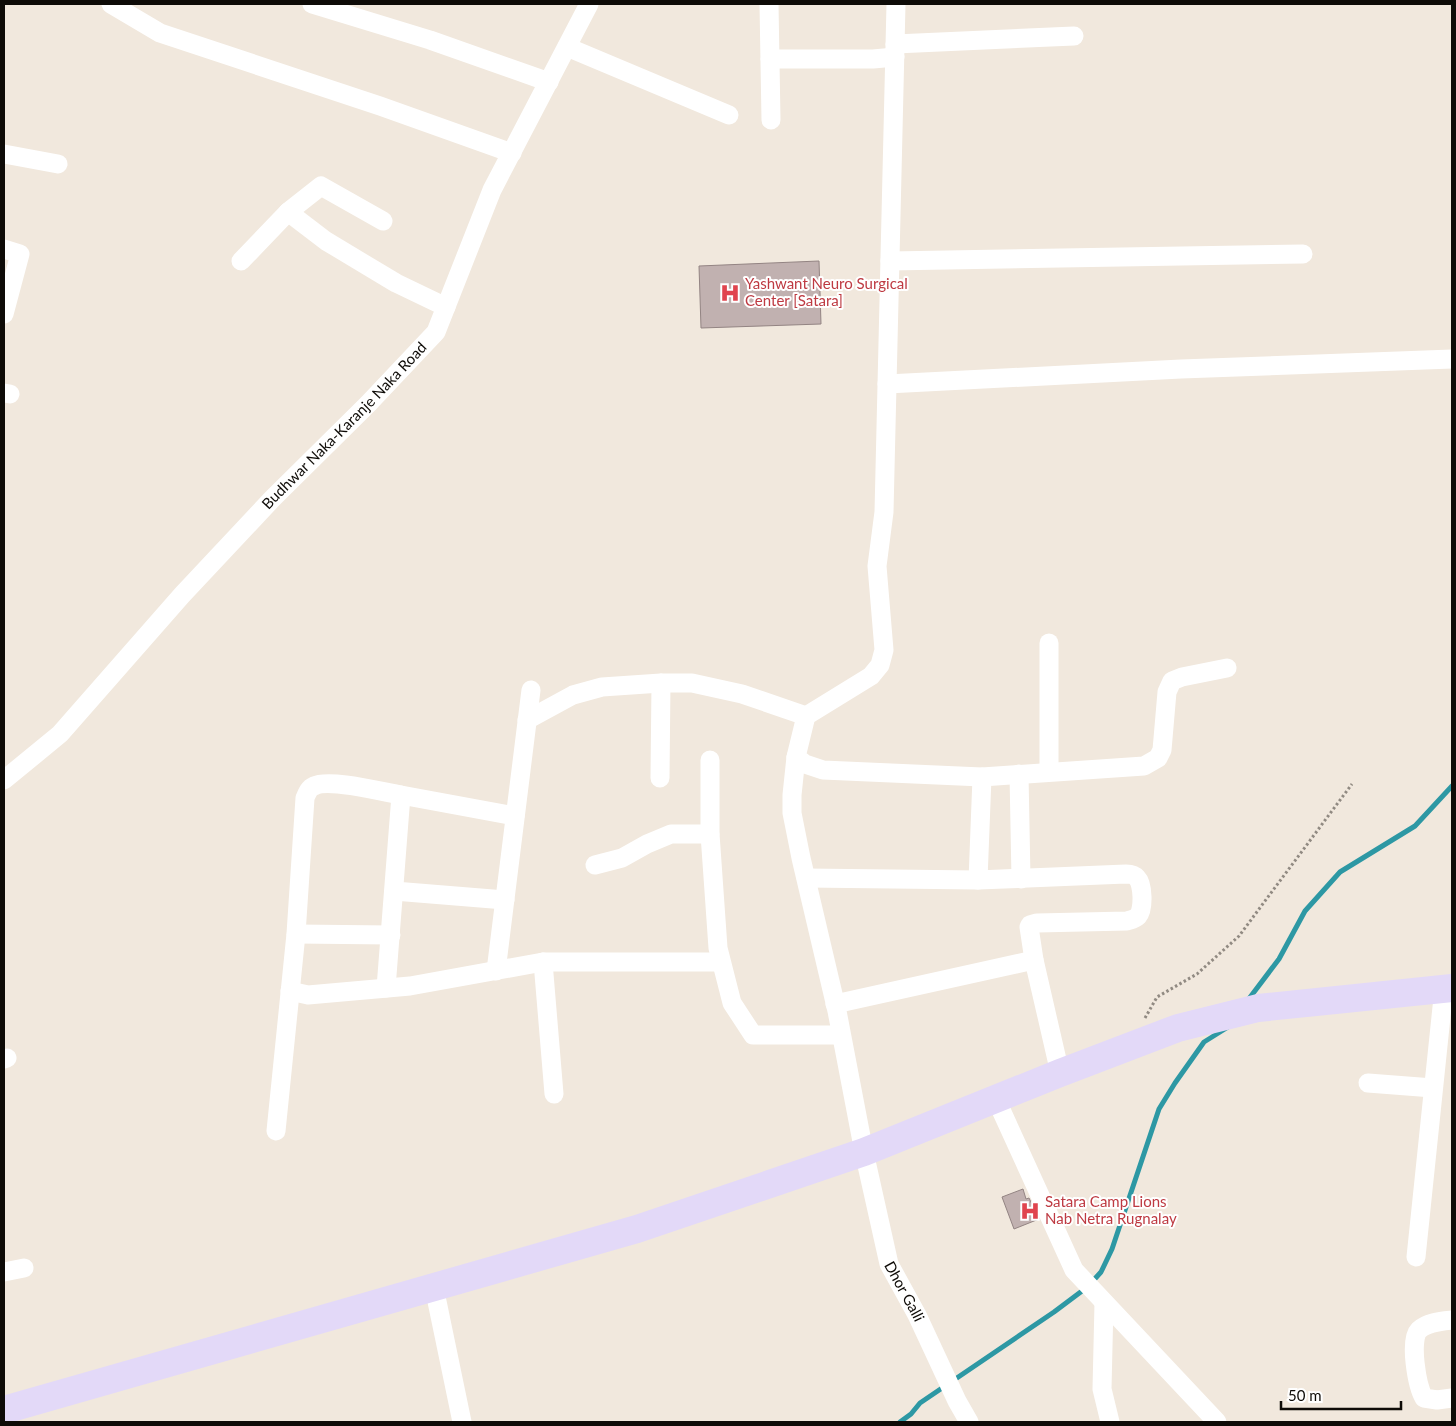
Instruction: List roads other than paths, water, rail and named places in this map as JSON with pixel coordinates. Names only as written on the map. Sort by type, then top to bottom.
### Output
[{"type":"main road","points":[[4,1410],[637,1229],[864,1152],[1178,1028],[1258,1008],[1448,988]]},
{"type":"street","points":[[111,4],[160,33],[380,106],[512,153]]},
{"type":"street","points":[[312,4],[430,40],[549,82]]},
{"type":"street","points":[[769,4],[771,120]]},
{"type":"street","points":[[527,720],[573,695],[602,687],[661,683],[692,683],[742,694],[806,716],[871,676],[880,665],[884,650],[877,566],[884,512],[896,4]]},
{"type":"street","name":"Budhwar Naka-Karanje Naka Road","points":[[4,780],[60,734],[182,595],[273,498],[368,404],[436,332],[492,190],[567,47],[585,5]]},
{"type":"street","points":[[770,59],[872,59],[895,50],[1074,36]]},
{"type":"street","points":[[567,47],[729,115]]},
{"type":"street","points":[[4,154],[58,164]]},
{"type":"street","points":[[241,262],[288,212],[321,186],[383,221]]},
{"type":"street","points":[[288,212],[326,241],[364,265],[446,307]]},
{"type":"street","points":[[4,249],[20,254],[4,314]]},
{"type":"street","points":[[890,261],[1303,254]]},
{"type":"street","points":[[887,384],[1181,369],[1452,360]]},
{"type":"street","points":[[1048,772],[1049,643]]},
{"type":"street","points":[[796,758],[805,764],[823,770],[982,777],[1144,766],[1158,758],[1162,750],[1167,692],[1172,681],[1200,672],[1228,668]]},
{"type":"street","points":[[660,778],[661,683]]},
{"type":"street","points":[[496,970],[531,690]]},
{"type":"street","name":"Dhor Galli","points":[[806,716],[796,758],[792,813],[835,1004],[864,1152],[890,1264],[969,1422]]},
{"type":"street","points":[[710,760],[710,834],[718,948],[732,1003],[753,1035],[841,1035]]},
{"type":"street","points":[[1019,774],[1021,879]]},
{"type":"street","points":[[978,880],[982,777]]},
{"type":"street","points":[[276,1131],[296,934],[305,798],[309,789],[322,783],[334,784],[515,816]]},
{"type":"street","points":[[386,988],[401,795]]},
{"type":"street","points":[[595,865],[622,858],[646,844],[671,834],[710,834]]},
{"type":"street","points":[[806,878],[978,880],[1126,874],[1137,877],[1140,884],[1142,905],[1138,915],[1133,919],[1127,921],[1037,923],[1030,925],[1029,930],[1034,960],[1060,1073]]},
{"type":"street","points":[[394,890],[505,900]]},
{"type":"street","points":[[296,934],[391,935]]},
{"type":"street","points":[[835,1004],[1034,960]]},
{"type":"street","points":[[290,991],[308,995],[410,986],[543,962],[721,962]]},
{"type":"street","points":[[543,962],[554,1094]]},
{"type":"street","points":[[1416,1257],[1433,1088],[1448,988]]},
{"type":"street","points":[[1368,1082],[1433,1088]]},
{"type":"street","points":[[996,1099],[1074,1270],[1218,1422]]},
{"type":"street","points":[[4,1272],[24,1268]]},
{"type":"street","points":[[434,1287],[462,1422]]},
{"type":"street","points":[[1104,1302],[1102,1390],[1110,1422]]},
{"type":"street","points":[[1452,1320],[1437,1322],[1424,1327],[1417,1332],[1414,1345],[1420,1390],[1424,1398],[1437,1400],[1452,1398]]},
{"type":"waterway","points":[[1248,1000],[1279,959],[1305,911],[1340,872],[1415,826],[1452,786]]},
{"type":"waterway","points":[[1092,1282],[1101,1272],[1112,1249],[1159,1109],[1204,1042],[1228,1027]]},
{"type":"waterway","points":[[900,1422],[911,1414],[920,1403],[1054,1312],[1086,1288]]},
{"type":"place","name":"Yashwant Neuro Surgical Center [Satara]","points":[[730,293]]},
{"type":"place","name":"Satara Camp Lions Nab Netra Rugnalay","points":[[1030,1211]]}]
